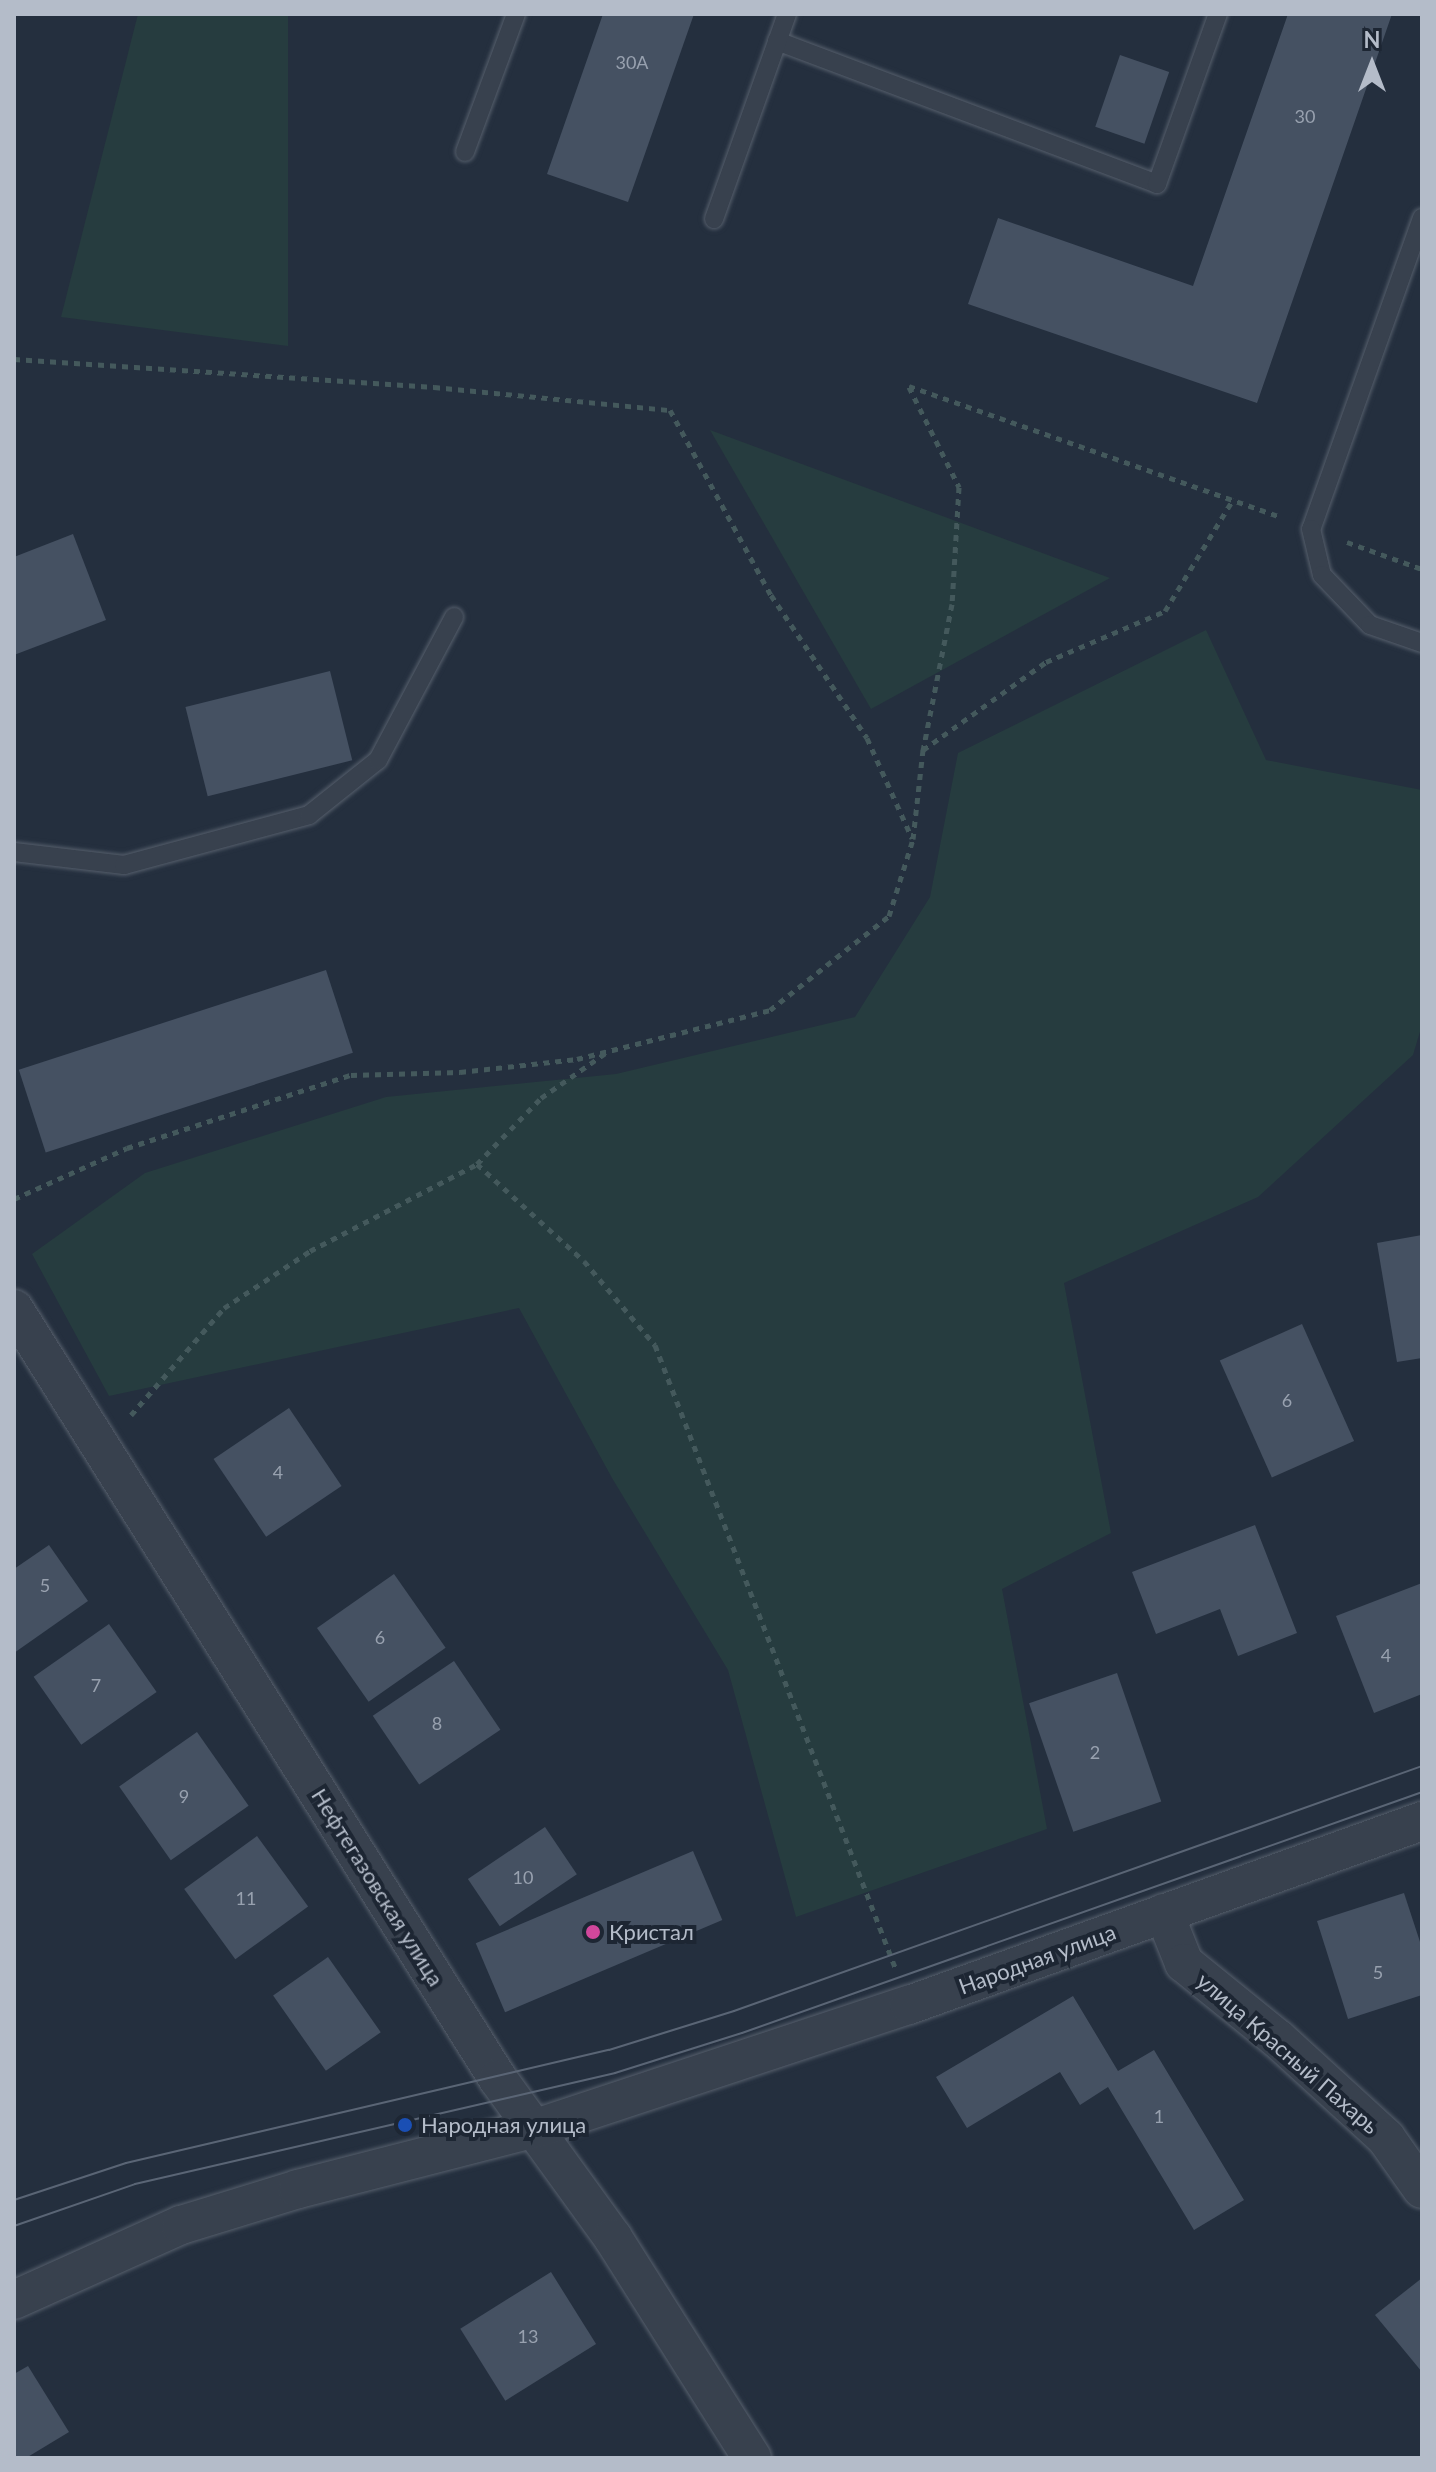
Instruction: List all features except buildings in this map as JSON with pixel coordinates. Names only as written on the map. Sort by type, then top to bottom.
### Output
[{"type":"street","name":"Нефтегазовская улица","points":[[14,1309],[498,2079],[613,2238],[752,2458]]},
{"type":"street","name":"Народная улица","points":[[14,2300],[181,2225],[298,2189],[536,2128],[909,2005],[1422,1821]]},
{"type":"street","name":"улица Красный Пахарь","points":[[1164,1913],[1184,1963],[1278,2039],[1386,2138],[1422,2189]]},
{"type":"lane","points":[[465,152],[516,14]]},
{"type":"lane","points":[[714,219],[787,14]]},
{"type":"lane","points":[[777,41],[1157,184],[1218,14]]},
{"type":"lane","points":[[1422,218],[1311,529],[1322,575],[1370,625],[1422,643]]},
{"type":"lane","points":[[14,852],[124,865],[309,815],[378,760],[454,617]]},
{"type":"path","points":[[14,359],[434,387],[670,410],[771,595],[867,738],[913,839]]},
{"type":"path","points":[[14,1199],[127,1148],[351,1075],[460,1072],[577,1059],[770,1010],[889,916],[913,839],[923,750],[952,604],[959,487],[909,386],[1234,498],[1422,569]]},
{"type":"path","points":[[923,750],[1046,662],[1165,611],[1234,498]]},
{"type":"path","points":[[101,1448],[224,1308],[310,1251],[477,1164],[541,1098],[611,1049]]},
{"type":"path","points":[[477,1164],[584,1261],[655,1345],[909,2005]]},
{"type":"green space","points":[[138,14],[288,14],[288,346],[61,317]]},
{"type":"green space","points":[[710,430],[1110,578],[871,709]]},
{"type":"green space","points":[[1206,630],[1266,760],[1422,790],[1422,1025],[1413,1055],[1258,1197],[1064,1283],[1111,1533],[1002,1589],[1047,1829],[796,1917],[728,1670],[612,1478],[519,1308],[109,1396],[32,1254],[145,1173],[386,1097],[616,1074],[855,1017],[930,897],[958,753]]},
{"type":"tram line","points":[[14,2200],[126,2163],[609,2050],[734,2011],[1422,1766]]},
{"type":"tram line","points":[[14,2226],[135,2184],[615,2073],[742,2033],[1422,1792]]},
{"type":"place","name":"Кристал","points":[[593,1932]]},
{"type":"place","name":"Народная улица","points":[[405,2125]]}]
